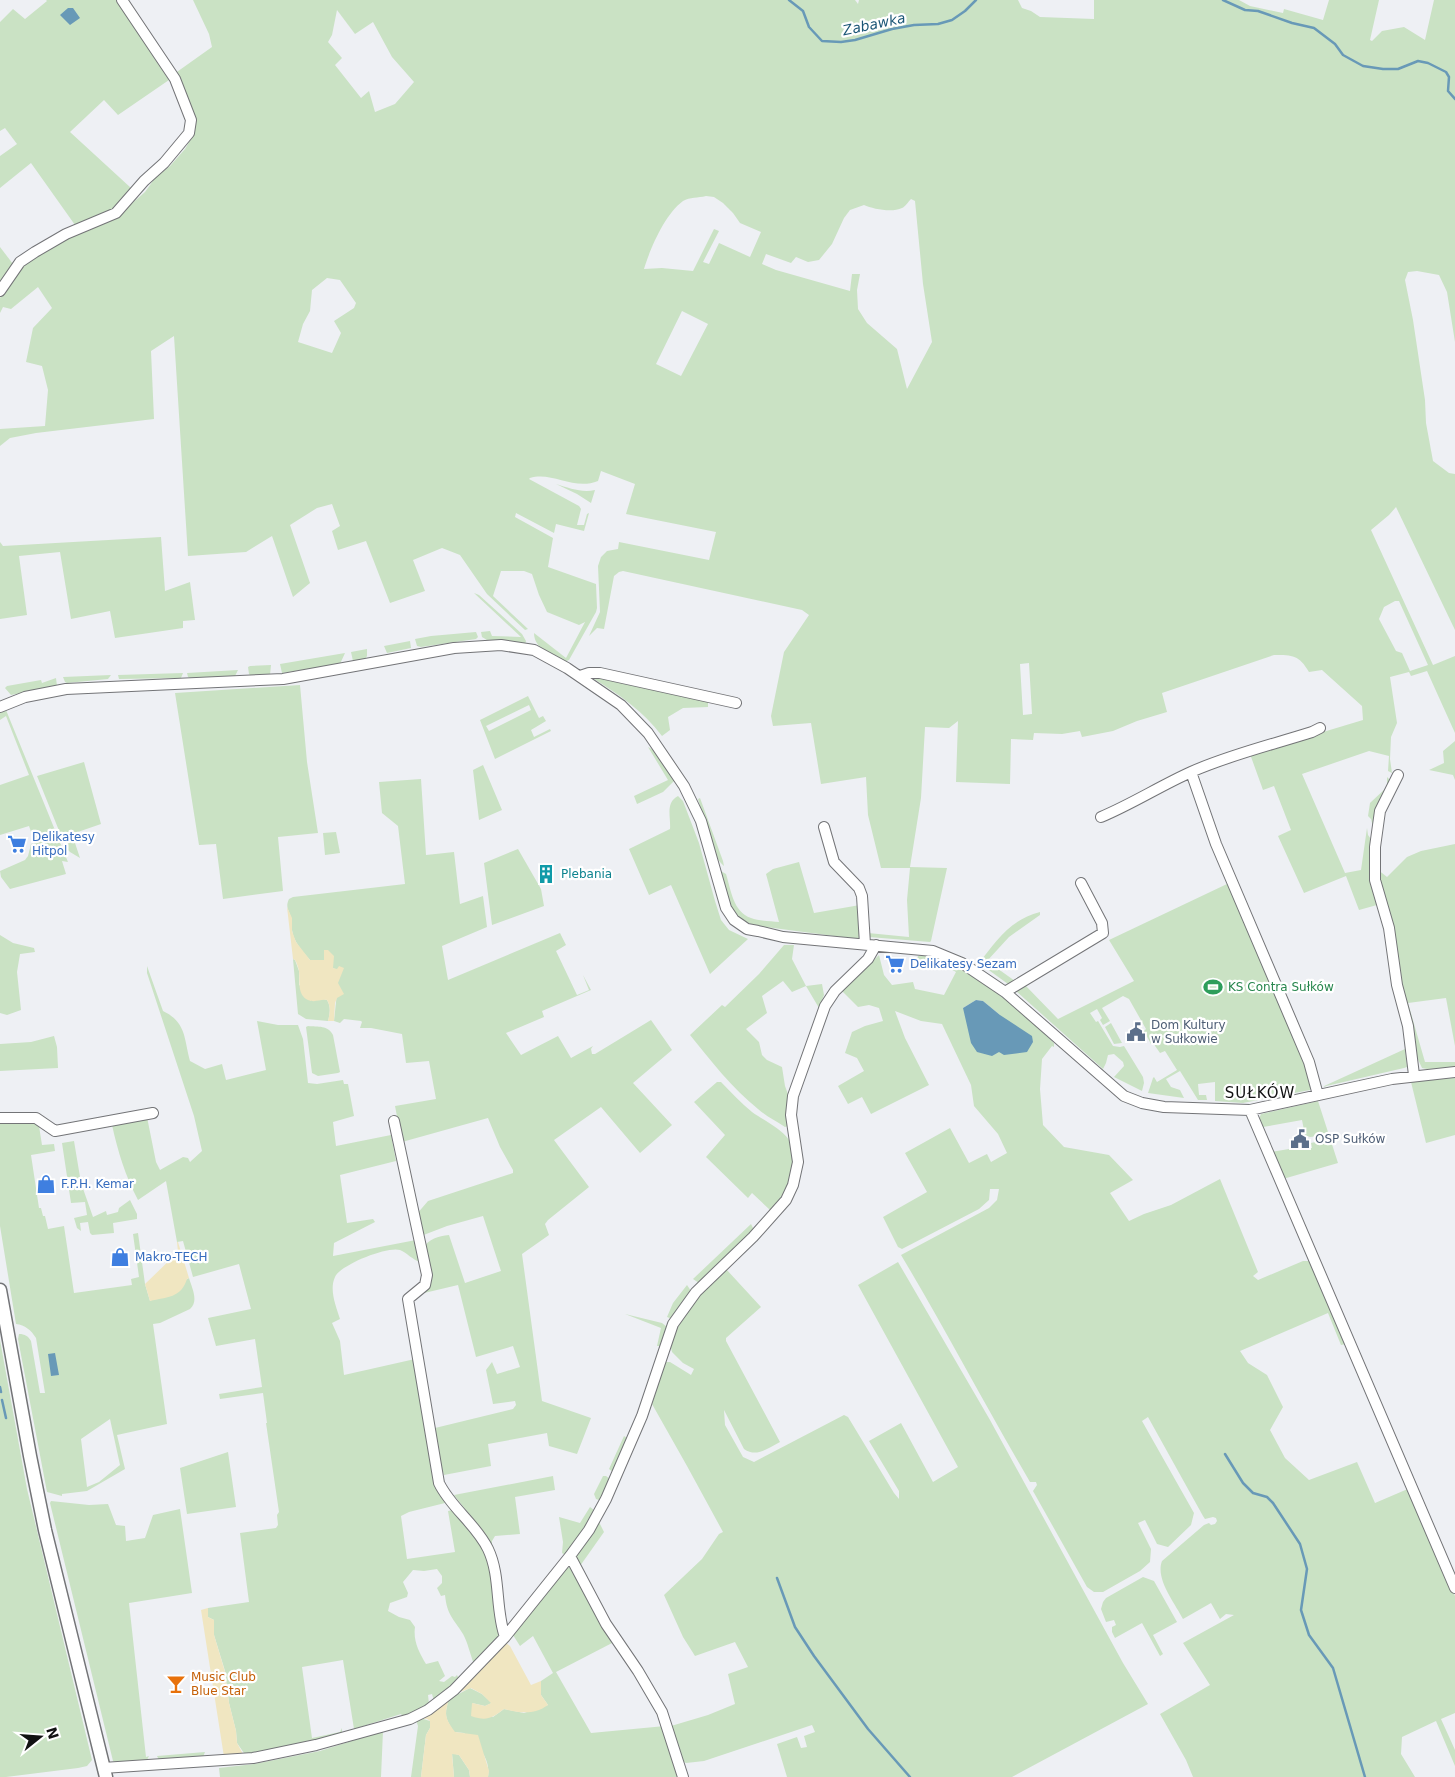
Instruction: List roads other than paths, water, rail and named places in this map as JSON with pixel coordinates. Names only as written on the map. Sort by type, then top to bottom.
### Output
[{"type":"main road","points":[[0,1290],[45,1530],[105,1772]]},
{"type":"street","points":[[0,291],[20,262],[66,234],[116,213],[144,181],[164,163],[189,132],[191,120],[176,79],[122,0]]},
{"type":"street","points":[[0,707],[25,697],[66,689],[283,679],[463,647],[501,645],[534,650],[580,676],[621,705],[653,740],[674,770],[690,797],[701,821],[726,908],[734,920],[747,929],[783,937],[932,951],[962,963],[1005,992],[1124,1096],[1142,1103],[1164,1108],[1250,1110],[1414,1075],[1455,1072]]},
{"type":"street","points":[[580,676],[589,673],[600,673],[736,703]]},
{"type":"street","points":[[1101,817],[1128,806],[1191,772],[1224,759],[1320,728]]},
{"type":"street","points":[[1191,772],[1216,844],[1309,1062],[1318,1095]]},
{"type":"street","points":[[1398,775],[1380,811],[1375,847],[1375,880],[1389,928],[1398,985],[1408,1026],[1414,1075]]},
{"type":"street","points":[[824,827],[834,862],[859,888],[862,896],[865,944]]},
{"type":"street","points":[[1005,992],[1103,933],[1102,923],[1081,883]]},
{"type":"street","points":[[105,1772],[253,1758],[316,1745],[410,1718],[428,1710],[454,1690],[505,1637],[570,1556],[589,1530],[606,1499],[642,1416],[673,1324],[696,1292],[753,1237],[786,1200],[793,1185],[798,1162],[791,1115],[794,1096],[825,1006],[835,991],[868,959],[876,945]]},
{"type":"street","points":[[1250,1110],[1455,1588]]},
{"type":"street","points":[[0,1118],[36,1118],[55,1131],[154,1113]]},
{"type":"street","points":[[394,1121],[427,1275],[425,1285],[408,1299],[439,1483],[444,1494],[469,1522],[488,1549],[494,1570],[501,1625],[505,1637]]},
{"type":"street","points":[[570,1556],[606,1624],[638,1671],[662,1712],[683,1777]]},
{"type":"water","points":[[68,8],[73,8],[80,18],[70,25],[60,15]]},
{"type":"water","points":[[976,1000],[983,1001],[1000,1015],[1032,1036],[1033,1042],[1027,1052],[1004,1055],[999,1052],[992,1056],[977,1052],[971,1043],[963,1008]]},
{"type":"water","points":[[55,1353],[59,1375],[51,1376],[48,1354]]},
{"type":"waterway","name":"Zabawka","points":[[789,0],[803,11],[809,27],[822,41],[841,42],[855,40],[892,29],[914,25],[938,24],[952,20],[976,0]]},
{"type":"waterway","name":"Zabawka","points":[[1223,0],[1245,10],[1258,11],[1292,23],[1314,28],[1335,44],[1343,55],[1363,66],[1398,69],[1418,61],[1428,63],[1446,72],[1449,77],[1448,91],[1455,99]]},
{"type":"waterway","points":[[0,1387],[1,1392]]},
{"type":"waterway","points":[[2,1400],[6,1418]]},
{"type":"waterway","points":[[1225,1454],[1243,1483],[1253,1493],[1267,1497],[1273,1503],[1300,1544],[1307,1569],[1301,1610],[1309,1635],[1333,1668],[1365,1777]]},
{"type":"waterway","points":[[777,1578],[795,1627],[814,1656],[868,1729],[910,1777]]},
{"type":"place","name":"Delikatesy Hitpol","points":[[17,844]]},
{"type":"place","name":"Plebania","points":[[546,874]]},
{"type":"place","name":"Delikatesy Sezam","points":[[895,964]]},
{"type":"place","name":"KS Contra Sułków","points":[[1213,987]]},
{"type":"place","name":"Dom Kultury w Sułkowie","points":[[1136,1032]]},
{"type":"place","name":"OSP Sułków","points":[[1300,1139]]},
{"type":"place","name":"F.P.H. Kemar","points":[[46,1184]]},
{"type":"place","name":"Makro-TECH","points":[[120,1257]]},
{"type":"place","name":"Music Club Blue Star","points":[[176,1684]]},
{"type":"district","name":"SUŁKÓW","points":[[1260,1093]]}]
